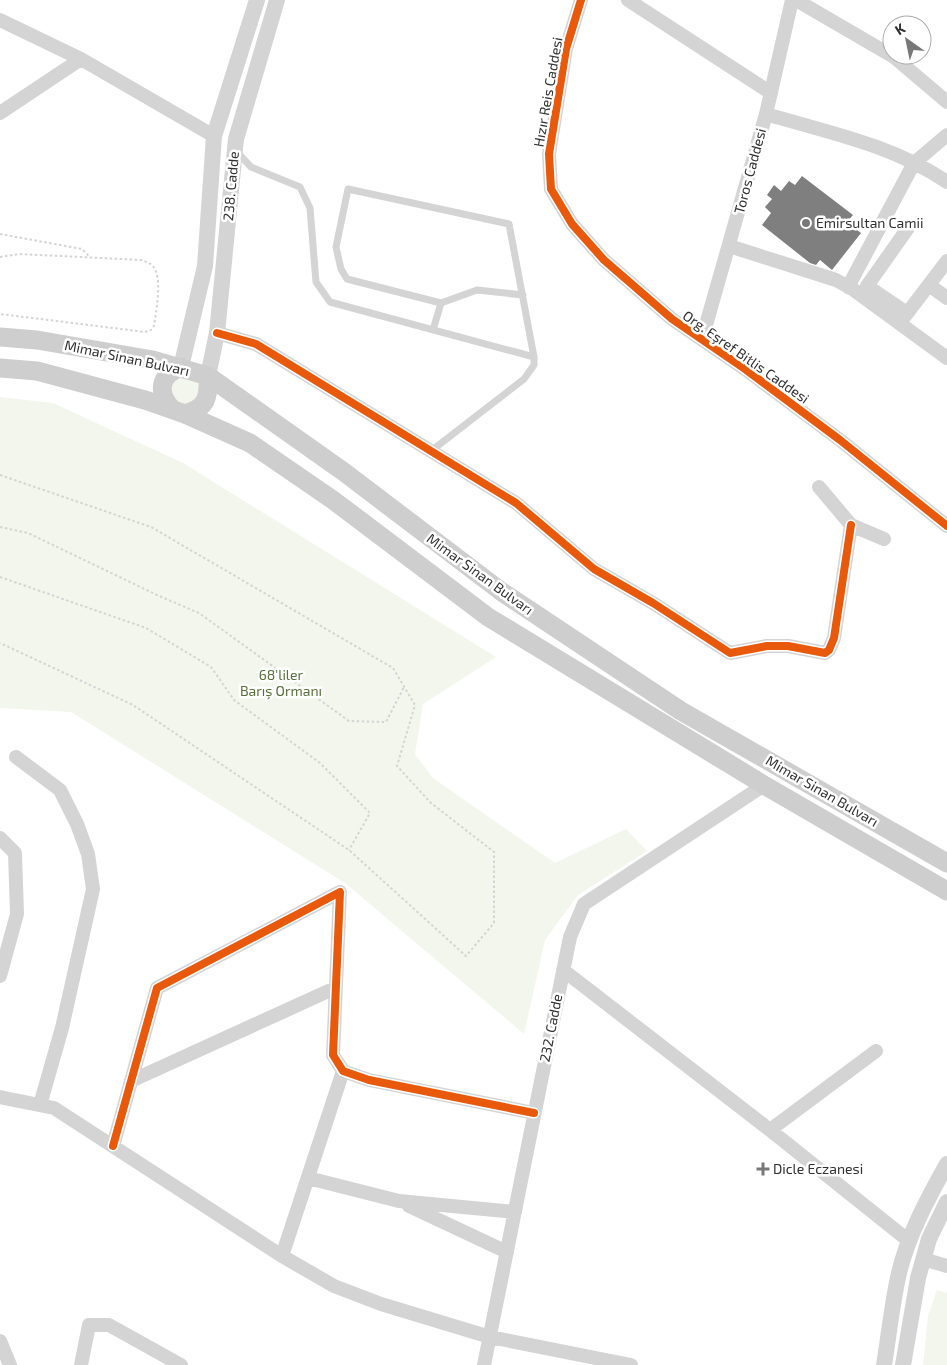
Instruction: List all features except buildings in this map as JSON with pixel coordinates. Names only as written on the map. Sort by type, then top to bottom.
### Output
[{"type":"main road","name":"Mimar Sinan Bulvarı","points":[[0,337],[37,340],[153,360],[208,376],[344,472],[502,592],[682,711],[947,862]]},
{"type":"main road","points":[[181,367],[173,370],[168,375],[162,389],[163,397],[178,411],[199,408],[204,404],[208,391],[208,376]]},
{"type":"main road","name":"Mimar Sinan Bulvarı","points":[[0,368],[37,371],[146,400],[178,411],[250,443],[333,500],[488,617],[764,785],[947,891]]},
{"type":"street","name":"238. Cadde","points":[[181,367],[205,266],[214,136],[257,0]]},
{"type":"street","name":"238. Cadde","points":[[208,376],[217,333],[234,148],[277,0]]},
{"type":"street","name":"Hızır Reis Caddesi","points":[[551,189],[549,154],[566,49],[581,0]]},
{"type":"street","points":[[628,0],[770,93]]},
{"type":"street","points":[[794,0],[894,57],[947,102]]},
{"type":"street","name":"Toros Caddesi","points":[[702,340],[766,114],[794,0]]},
{"type":"street","points":[[0,20],[81,59],[234,148]]},
{"type":"street","points":[[0,113],[81,59]]},
{"type":"street","points":[[766,114],[890,151],[933,172],[947,182]]},
{"type":"street","points":[[848,287],[914,163],[947,135]]},
{"type":"street","name":"Org. Eşref Bitlis Caddesi","points":[[551,189],[572,224],[604,260],[672,320],[746,369],[840,440],[947,526]]},
{"type":"street","points":[[908,228],[867,286],[947,358]]},
{"type":"street","points":[[872,241],[888,254]]},
{"type":"street","points":[[729,246],[836,280],[903,318]]},
{"type":"street","points":[[903,318],[947,261]]},
{"type":"street","points":[[929,285],[947,298]]},
{"type":"street","points":[[217,333],[256,344],[516,503],[594,569],[652,603],[730,653],[766,646],[788,646],[825,652],[829,650],[834,638],[851,525]]},
{"type":"street","points":[[819,487],[851,525],[884,539]]},
{"type":"street","points":[[16,757],[60,790],[88,854],[93,889],[62,1028],[40,1105]]},
{"type":"street","name":"232. Cadde","points":[[484,1365],[570,937],[584,904],[764,785]]},
{"type":"street","points":[[0,838],[14,853],[17,914],[0,976]]},
{"type":"street","points":[[113,1146],[157,988],[340,892],[333,1055],[343,1071],[369,1080],[534,1113]]},
{"type":"street","points":[[563,970],[770,1130],[909,1241]]},
{"type":"street","points":[[131,1081],[335,988]]},
{"type":"street","points":[[770,1130],[876,1051]]},
{"type":"street","points":[[282,1256],[343,1071]]},
{"type":"street","points":[[0,1097],[54,1108],[282,1256],[334,1286],[381,1304],[490,1337],[631,1365]]},
{"type":"street","points":[[884,1365],[899,1273],[909,1241],[947,1164]]},
{"type":"street","points":[[308,1178],[399,1201],[515,1212]]},
{"type":"street","points":[[399,1201],[507,1252]]},
{"type":"street","points":[[903,1365],[923,1259],[929,1239],[947,1202]]},
{"type":"street","points":[[923,1259],[947,1266]]},
{"type":"street","points":[[80,1365],[89,1325],[109,1326],[181,1365]]},
{"type":"street","points":[[0,1341],[10,1365]]},
{"type":"lane","points":[[234,148],[251,167],[300,188],[310,208],[316,282],[330,302],[534,357]]},
{"type":"lane","points":[[430,451],[524,379],[534,365],[534,357],[523,295],[509,224],[348,189],[336,247],[340,269],[347,279],[441,303],[478,290],[523,295]]},
{"type":"lane","points":[[432,330],[441,303]]},
{"type":"path","points":[[0,234],[82,249],[90,257]]},
{"type":"path","points":[[0,257],[19,254],[142,260],[152,265],[157,273],[158,285],[154,326],[151,330],[145,332],[0,314]]},
{"type":"path","points":[[0,475],[151,527],[393,668],[415,705],[397,766],[431,802],[494,852],[494,923],[466,956],[349,850],[133,705],[0,643]]},
{"type":"path","points":[[0,527],[28,533],[199,613],[349,721],[386,722],[404,687]]},
{"type":"path","points":[[0,578],[146,628],[210,667],[234,700],[320,763],[370,813],[349,850]]},
{"type":"green space","points":[[177,376],[200,380],[201,395],[189,405],[174,399],[172,395],[172,387]]},
{"type":"green space","name":"68'liler Barış Ormanı","points":[[0,397],[53,403],[183,463],[496,657],[423,704],[415,754],[433,778],[555,863],[626,829],[647,851],[578,895],[545,940],[524,1034],[345,883],[71,712],[0,708]]},
{"type":"green space","points":[[937,1290],[947,1293],[947,1365],[923,1365],[928,1316]]},
{"type":"cycle path","points":[[581,0],[566,49],[549,154],[551,189],[572,224],[604,260],[672,319],[745,369],[840,440],[947,526]]},
{"type":"cycle path","points":[[217,333],[256,344],[516,503],[594,569],[653,603],[730,653],[767,646],[788,646],[825,653],[829,650],[834,638],[851,525]]},
{"type":"cycle path","points":[[113,1146],[157,988],[340,892],[333,1055],[343,1071],[369,1080],[534,1113]]},
{"type":"place","name":"Emirsultan Camii","points":[[806,223]]},
{"type":"place","name":"Dicle Eczanesi","points":[[763,1169]]}]
